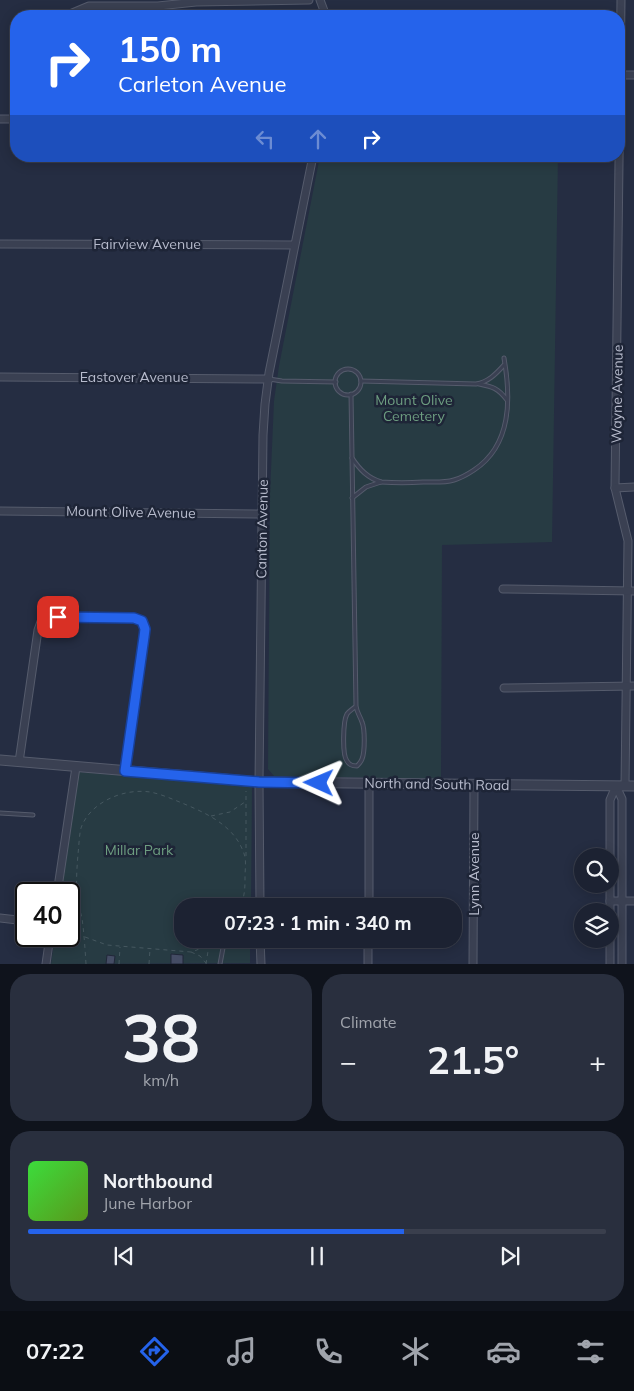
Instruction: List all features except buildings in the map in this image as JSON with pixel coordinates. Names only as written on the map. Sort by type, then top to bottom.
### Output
[{"type":"street","points":[[80,10],[89,6],[158,6],[196,2],[309,0]]},
{"type":"street","name":"Canton Avenue","points":[[260,898],[259,782],[263,435],[265,404],[311,162]]},
{"type":"street","name":"Wayne Avenue","points":[[619,162],[615,488],[628,541],[631,591],[626,686],[625,786],[622,799],[622,964]]},
{"type":"street","name":"Fairview Avenue","points":[[0,244],[294,245]]},
{"type":"street","name":"Eastover Avenue","points":[[0,376],[269,379]]},
{"type":"street","points":[[615,488],[634,488]]},
{"type":"street","name":"Mount Olive Avenue","points":[[0,511],[262,514]]},
{"type":"street","points":[[503,590],[631,591]]},
{"type":"street","points":[[19,762],[38,630],[42,619],[58,617],[134,618],[142,621],[145,629],[125,771]]},
{"type":"street","points":[[504,688],[634,686]]},
{"type":"street","name":"North and South Road","points":[[0,760],[259,782],[625,786]]},
{"type":"street","points":[[58,882],[76,767]]},
{"type":"street","points":[[369,783],[369,898]]},
{"type":"street","name":"Lynn Avenue","points":[[473,964],[474,785]]},
{"type":"street","name":"Wayne Avenue","points":[[610,848],[610,800],[625,786]]},
{"type":"street","points":[[610,893],[610,901],[634,901]]},
{"type":"street","points":[[0,918],[15,920]]},
{"type":"street","points":[[46,964],[48,947]]},
{"type":"street","points":[[260,948],[261,964]]},
{"type":"street","points":[[368,948],[368,964]]},
{"type":"street","points":[[610,948],[610,964]]},
{"type":"lane","points":[[352,498],[366,487],[381,482],[442,482],[454,480],[482,464],[498,444],[506,420],[507,401],[504,358]]},
{"type":"lane","points":[[361,381],[476,384],[483,383],[505,365]]},
{"type":"lane","points":[[344,369],[352,369],[359,374],[361,381],[359,390],[351,394],[339,390],[336,382],[338,374],[344,369]]},
{"type":"lane","points":[[269,379],[282,382],[336,382]]},
{"type":"lane","points":[[476,384],[496,388],[507,401]]},
{"type":"lane","points":[[351,394],[356,706],[363,728],[363,753],[361,761],[357,766],[352,766],[348,764],[345,757],[344,722],[347,714],[356,706]]},
{"type":"lane","points":[[352,458],[366,475],[381,482]]},
{"type":"lane","points":[[0,814],[33,815]]},
{"type":"lane","points":[[220,964],[224,948]]},
{"type":"path","points":[[243,898],[245,892],[246,859],[246,791]]},
{"type":"path","points":[[86,964],[85,937],[77,894],[76,876],[81,828],[90,813],[98,805],[110,798],[136,792],[149,792],[170,798],[211,816],[224,826],[237,839],[246,859]]},
{"type":"path","points":[[211,816],[230,812],[246,801]]},
{"type":"path","points":[[85,937],[107,945],[191,952],[200,956],[206,963]]},
{"type":"path","points":[[119,964],[120,946]]},
{"type":"path","points":[[191,952],[200,948]]},
{"type":"path","points":[[206,963],[208,948]]},
{"type":"path","points":[[149,964],[150,949]]},
{"type":"green space","name":"Mount Olive Cemetery","points":[[319,162],[558,162],[552,542],[442,545],[441,779],[274,776],[268,769],[270,493],[274,401],[279,366]]},
{"type":"green space","name":"Millar Park","points":[[79,772],[252,787],[251,898],[174,898],[174,948],[250,948],[250,963],[51,964],[53,947],[80,947],[80,882],[63,882]]},
{"type":"route","points":[[58,617],[134,618],[142,621],[145,629],[125,771],[259,782],[319,783]]}]
